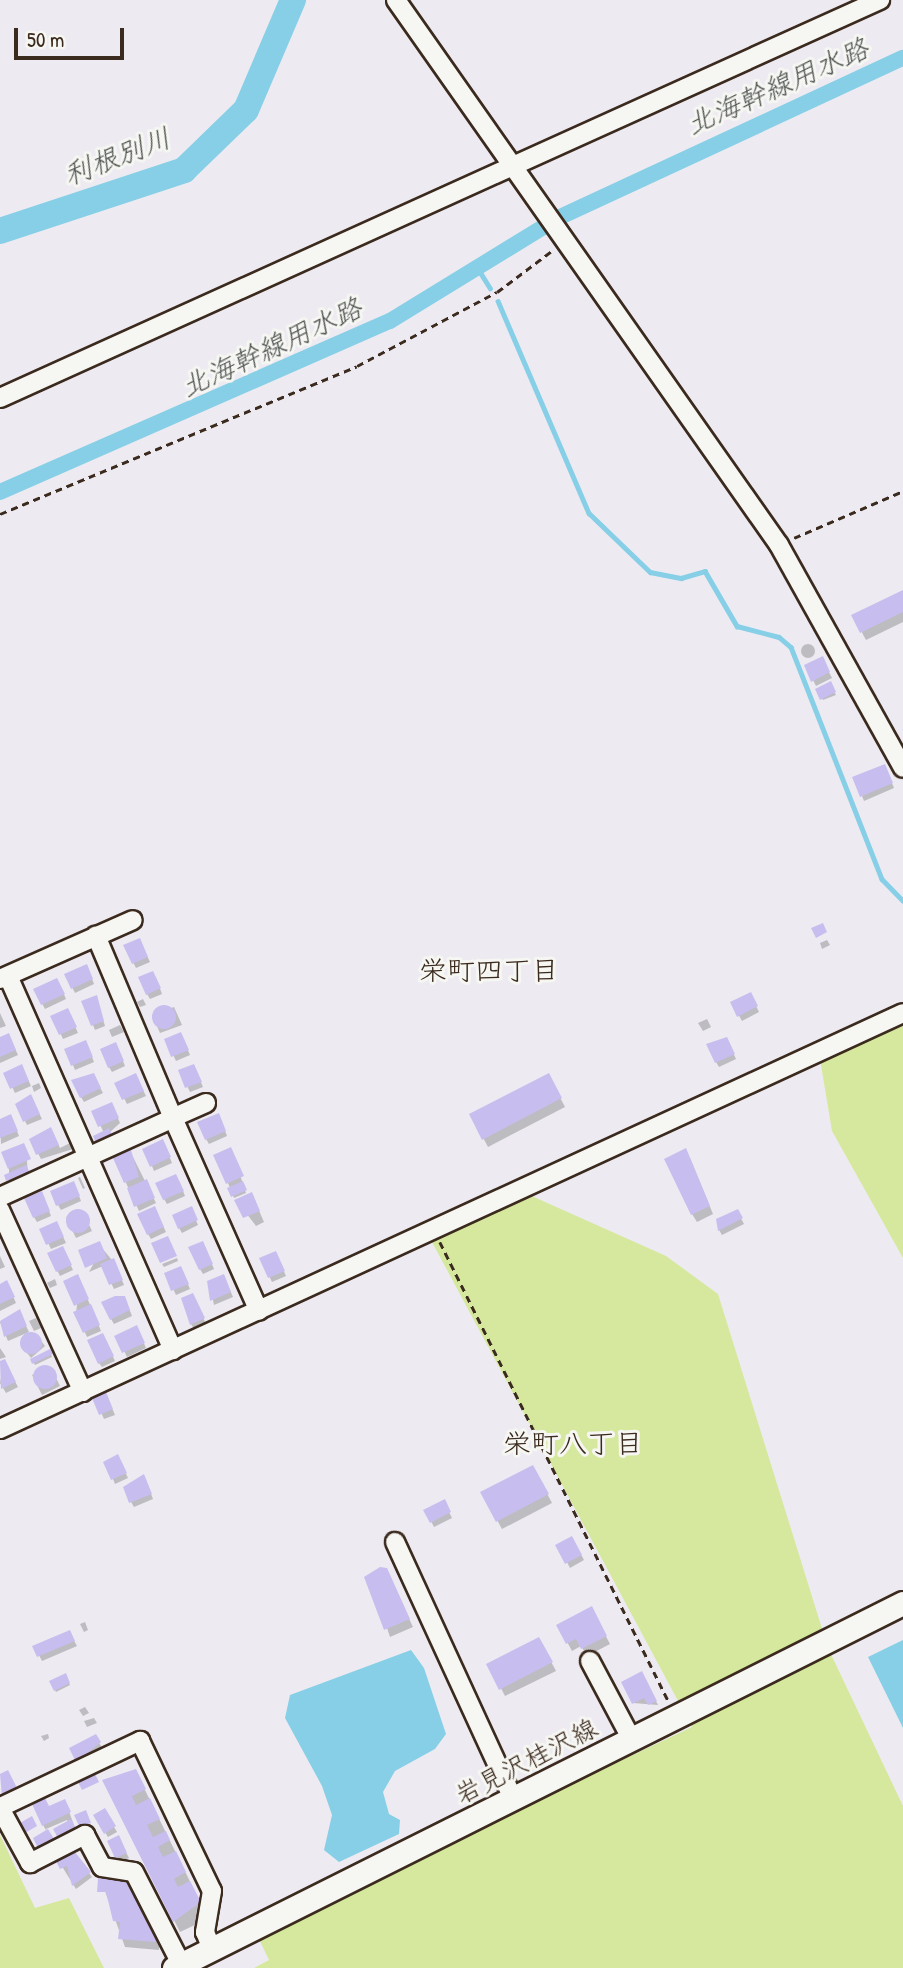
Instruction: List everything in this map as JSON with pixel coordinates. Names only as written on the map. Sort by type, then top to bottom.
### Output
[{"type":"main road","name":"岩見沢桂沢線","points":[[178,1966],[903,1603]]},
{"type":"street","points":[[396,0],[568,241],[779,545],[903,768]]},
{"type":"street","points":[[0,398],[880,0]]},
{"type":"street","points":[[133,920],[4,977],[173,1350]]},
{"type":"street","points":[[96,936],[259,1311]]},
{"type":"street","points":[[0,1429],[903,1013]]},
{"type":"street","points":[[0,1197],[206,1103]]},
{"type":"street","points":[[0,1210],[83,1392]]},
{"type":"street","points":[[395,1542],[513,1799]]},
{"type":"street","points":[[590,1661],[631,1738]]},
{"type":"street","points":[[178,1966],[134,1872],[102,1867],[85,1835],[30,1863],[2,1807],[140,1741],[212,1891],[205,1931],[212,1949]]},
{"type":"path","points":[[0,514],[356,366],[497,292],[568,241]]},
{"type":"path","points":[[779,545],[903,491]]},
{"type":"path","points":[[434,1230],[676,1715]]},
{"type":"green space","points":[[903,1026],[903,1258],[832,1131],[820,1059]]},
{"type":"green space","points":[[525,1193],[666,1256],[718,1294],[828,1648],[903,1806],[903,1968],[254,1968],[269,1960],[256,1933],[692,1727],[432,1242]]},
{"type":"green space","points":[[0,1835],[35,1908],[69,1898],[104,1968],[0,1968]]},
{"type":"water","points":[[903,1640],[903,1728],[868,1657]]},
{"type":"water","points":[[411,1650],[424,1668],[446,1734],[435,1749],[395,1771],[383,1792],[389,1814],[400,1820],[399,1834],[339,1862],[324,1850],[332,1815],[322,1786],[285,1718],[290,1695]]},
{"type":"building","points":[[903,590],[903,612],[860,633],[851,615]]},
{"type":"building","points":[[823,656],[830,672],[811,682],[804,665]]},
{"type":"building","points":[[831,681],[836,692],[820,700],[815,689]]},
{"type":"building","points":[[885,764],[893,783],[860,797],[852,777]]},
{"type":"building","points":[[823,923],[827,932],[816,938],[811,928]]},
{"type":"building","points":[[140,938],[148,957],[132,964],[123,945]]},
{"type":"building","points":[[87,964],[93,979],[71,989],[64,974]]},
{"type":"building","points":[[153,971],[161,988],[146,995],[138,977]]},
{"type":"building","points":[[57,978],[65,994],[41,1005],[33,989]]},
{"type":"building","points":[[751,992],[758,1006],[737,1017],[730,1002]]},
{"type":"building","points":[[97,995],[104,1021],[91,1026],[81,1001]]},
{"type":"building","points":[[164,1005],[173,1008],[176,1017],[173,1026],[164,1029],[155,1026],[152,1017],[155,1008]]},
{"type":"building","points":[[68,1008],[77,1027],[59,1035],[50,1016]]},
{"type":"building","points":[[181,1032],[189,1050],[171,1057],[164,1039]]},
{"type":"building","points":[[9,1033],[16,1050],[0,1057],[0,1037]]},
{"type":"building","points":[[727,1037],[735,1054],[715,1063],[706,1044]]},
{"type":"building","points":[[86,1040],[93,1057],[71,1066],[64,1049]]},
{"type":"building","points":[[116,1042],[124,1061],[108,1068],[100,1049]]},
{"type":"building","points":[[22,1064],[29,1081],[10,1089],[3,1073]]},
{"type":"building","points":[[194,1064],[202,1082],[185,1088],[178,1070]]},
{"type":"building","points":[[94,1073],[101,1088],[80,1098],[71,1080]]},
{"type":"building","points":[[136,1073],[144,1091],[122,1100],[114,1083]]},
{"type":"building","points":[[549,1073],[562,1098],[482,1140],[469,1114]]},
{"type":"building","points":[[31,1094],[40,1114],[23,1122],[15,1104]]},
{"type":"building","points":[[112,1102],[119,1118],[98,1127],[91,1111]]},
{"type":"building","points":[[219,1113],[226,1131],[205,1140],[197,1122]]},
{"type":"building","points":[[11,1114],[18,1131],[0,1138],[0,1119]]},
{"type":"building","points":[[51,1127],[59,1145],[36,1155],[29,1139]]},
{"type":"building","points":[[109,1128],[112,1135],[96,1143],[93,1136]]},
{"type":"building","points":[[163,1139],[171,1157],[150,1167],[142,1149]]},
{"type":"building","points":[[24,1143],[31,1159],[8,1169],[1,1152]]},
{"type":"building","points":[[231,1147],[244,1176],[226,1184],[213,1155]]},
{"type":"building","points":[[686,1148],[710,1206],[691,1215],[664,1159]]},
{"type":"building","points":[[131,1150],[139,1177],[124,1183],[113,1158]]},
{"type":"building","points":[[26,1165],[29,1171],[6,1181],[4,1175]]},
{"type":"building","points":[[176,1174],[184,1191],[163,1200],[155,1183]]},
{"type":"building","points":[[147,1179],[155,1198],[134,1207],[127,1188]]},
{"type":"building","points":[[74,1181],[80,1196],[56,1206],[50,1191]]},
{"type":"building","points":[[243,1181],[247,1190],[231,1197],[227,1188]]},
{"type":"building","points":[[42,1191],[50,1211],[33,1218],[24,1198]]},
{"type":"building","points":[[252,1192],[260,1211],[243,1218],[234,1200]]},
{"type":"building","points":[[155,1206],[164,1227],[147,1235],[137,1214]]},
{"type":"building","points":[[192,1206],[198,1220],[178,1229],[172,1215]]},
{"type":"building","points":[[78,1209],[86,1213],[90,1221],[86,1229],[78,1233],[70,1229],[66,1221],[70,1213]]},
{"type":"building","points":[[738,1209],[743,1218],[718,1231],[716,1219]]},
{"type":"building","points":[[57,1221],[64,1237],[46,1245],[39,1229]]},
{"type":"building","points":[[168,1236],[177,1256],[160,1263],[151,1243]]},
{"type":"building","points":[[100,1241],[107,1258],[85,1268],[78,1250]]},
{"type":"building","points":[[203,1241],[213,1264],[199,1270],[188,1247]]},
{"type":"building","points":[[63,1246],[72,1265],[56,1272],[47,1253]]},
{"type":"building","points":[[276,1251],[285,1271],[268,1278],[259,1258]]},
{"type":"building","points":[[114,1258],[123,1280],[109,1285],[100,1264]]},
{"type":"building","points":[[181,1266],[189,1284],[171,1291],[164,1273]]},
{"type":"building","points":[[78,1274],[89,1299],[74,1306],[63,1281]]},
{"type":"building","points":[[224,1274],[231,1292],[210,1301],[207,1281]]},
{"type":"building","points":[[7,1280],[15,1297],[0,1304],[0,1284]]},
{"type":"building","points":[[193,1293],[205,1318],[190,1325],[181,1298]]},
{"type":"building","points":[[115,1296],[125,1296],[130,1310],[110,1320],[101,1302]]},
{"type":"building","points":[[91,1304],[100,1325],[83,1333],[73,1312]]},
{"type":"building","points":[[20,1309],[27,1326],[4,1337],[0,1321]]},
{"type":"building","points":[[137,1325],[145,1343],[122,1353],[114,1336]]},
{"type":"building","points":[[31,1332],[39,1335],[42,1343],[39,1351],[31,1354],[23,1351],[20,1343],[23,1335]]},
{"type":"building","points":[[103,1333],[114,1356],[98,1364],[87,1340]]},
{"type":"building","points":[[50,1349],[53,1354],[32,1364],[30,1359]]},
{"type":"building","points":[[5,1359],[16,1382],[1,1389],[0,1361]]},
{"type":"building","points":[[45,1365],[54,1368],[57,1377],[54,1386],[45,1389],[36,1386],[33,1377],[36,1368]]},
{"type":"building","points":[[106,1392],[113,1409],[99,1415],[92,1398]]},
{"type":"building","points":[[118,1454],[127,1473],[111,1480],[103,1462]]},
{"type":"building","points":[[533,1465],[549,1494],[496,1522],[480,1492]]},
{"type":"building","points":[[144,1474],[152,1494],[129,1503],[123,1487]]},
{"type":"building","points":[[445,1499],[451,1512],[430,1523],[423,1510]]},
{"type":"building","points":[[572,1536],[582,1555],[565,1564],[555,1545]]},
{"type":"building","points":[[380,1567],[387,1568],[410,1619],[384,1630],[364,1577]]},
{"type":"building","points":[[592,1606],[607,1636],[581,1649],[576,1639],[566,1644],[556,1625]]},
{"type":"building","points":[[70,1630],[75,1641],[37,1657],[32,1646]]},
{"type":"building","points":[[539,1637],[553,1662],[499,1690],[486,1664]]},
{"type":"building","points":[[642,1671],[657,1701],[648,1705],[644,1698],[632,1704],[621,1682]]},
{"type":"building","points":[[66,1673],[70,1683],[54,1691],[49,1681]]},
{"type":"building","points":[[96,1734],[101,1742],[76,1762],[69,1748]]},
{"type":"building","points":[[136,1769],[146,1789],[132,1796],[136,1805],[150,1798],[160,1819],[147,1825],[153,1837],[166,1831],[170,1840],[158,1847],[163,1857],[176,1851],[186,1872],[174,1879],[178,1887],[190,1881],[201,1902],[173,1922],[102,1780]]},
{"type":"building","points":[[8,1770],[18,1790],[2,1797],[0,1774]]},
{"type":"building","points":[[95,1774],[99,1782],[82,1790],[78,1782]]},
{"type":"building","points":[[45,1798],[49,1806],[65,1799],[71,1812],[42,1826],[32,1804]]},
{"type":"building","points":[[105,1808],[116,1826],[104,1834],[93,1815]]},
{"type":"building","points":[[86,1810],[91,1823],[80,1828],[74,1815]]},
{"type":"building","points":[[32,1816],[37,1826],[25,1833],[20,1823]]},
{"type":"building","points":[[71,1819],[77,1831],[59,1840],[53,1829]]},
{"type":"building","points":[[48,1829],[54,1839],[38,1848],[33,1838]]},
{"type":"building","points":[[119,1835],[127,1853],[115,1858],[107,1841]]},
{"type":"building","points":[[74,1851],[91,1872],[72,1886],[67,1866],[60,1869],[55,1859]]},
{"type":"building","points":[[98,1878],[135,1882],[133,1898],[142,1899],[148,1926],[156,1927],[155,1942],[118,1939],[120,1922],[113,1921],[106,1892],[97,1892]]},
{"type":"waterway","name":"利根別川","points":[[0,231],[184,170],[246,110],[293,0]]},
{"type":"waterway","name":"北海幹線用水路","points":[[560,217],[903,58]]},
{"type":"waterway","name":"北海幹線用水路","points":[[0,492],[390,321],[550,223]]},
{"type":"waterway","points":[[477,267],[490,288]]},
{"type":"waterway","points":[[498,301],[589,513],[650,572],[681,578],[705,571],[737,626],[779,637],[791,647],[882,879],[903,901]]},
{"type":"district","name":"栄町四丁目","points":[[489,970]]},
{"type":"district","name":"栄町八丁目","points":[[573,1443]]}]
